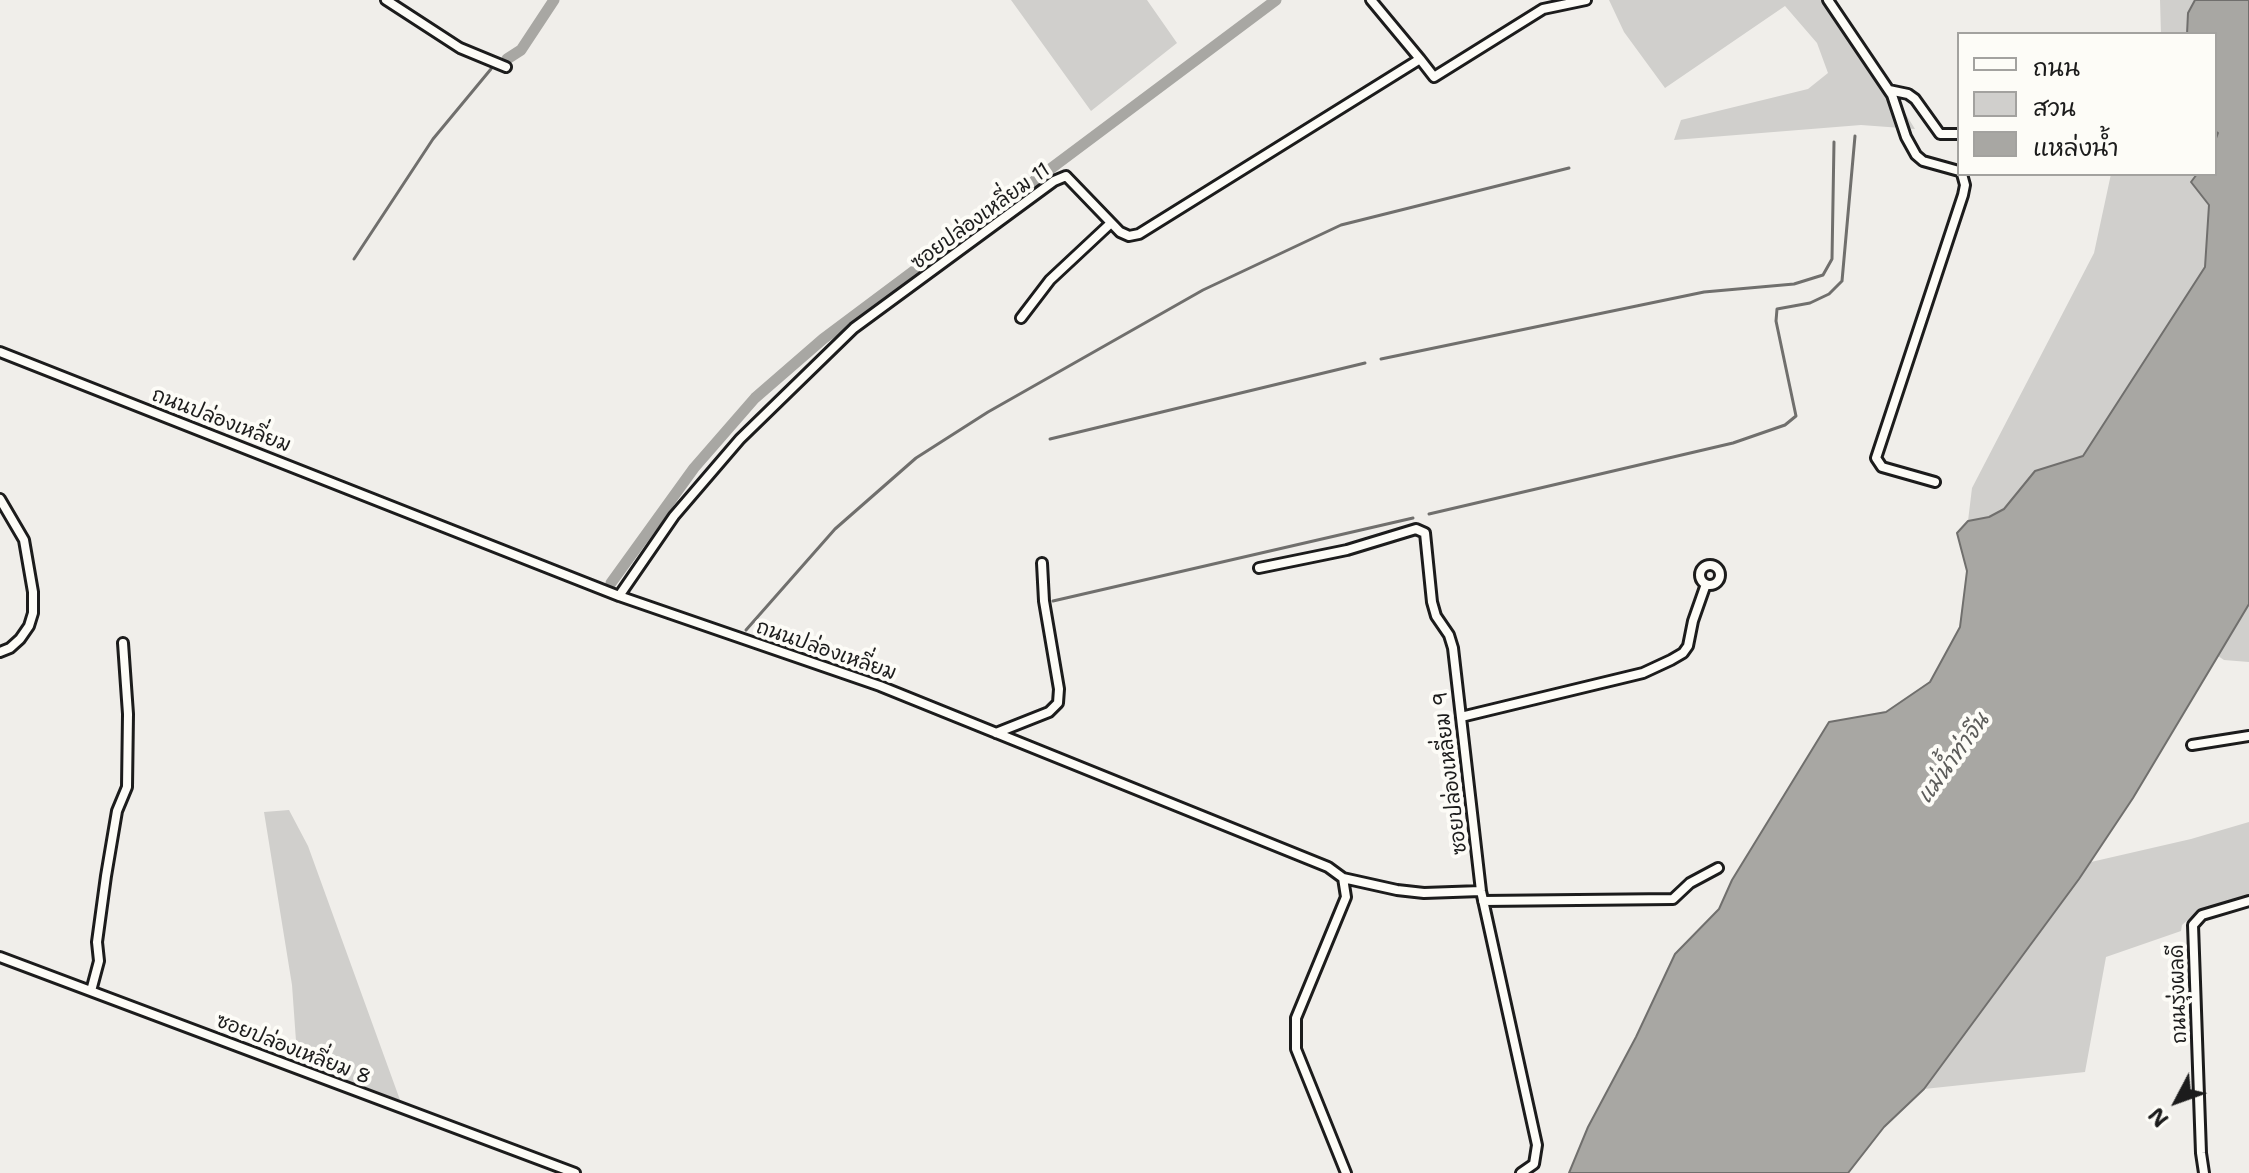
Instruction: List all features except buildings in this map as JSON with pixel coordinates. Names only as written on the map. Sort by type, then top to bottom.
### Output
[{"type":"street","points":[[386,0],[460,48],[506,67]]},
{"type":"street","points":[[1371,0],[1434,77],[1543,9],[1586,0]]},
{"type":"street","points":[[1828,0],[1889,90],[1916,155],[1923,161],[1957,172]]},
{"type":"street","points":[[1021,318],[1050,280],[1111,223],[1129,236],[1139,234],[1420,59]]},
{"type":"street","points":[[1889,90],[1908,94],[1915,99],[1940,134],[1957,134]]},
{"type":"street","name":"ซอยปล่องเหลี่ยม 11","points":[[619,596],[674,516],[740,439],[854,328],[983,235],[1029,197],[1066,176],[1111,223]]},
{"type":"street","points":[[1935,482],[1882,467],[1876,458],[1963,195],[1965,185],[1961,176]]},
{"type":"street","name":"ถนนปล่องเหลี่ยม","points":[[0,352],[619,596],[880,686],[1289,850],[1328,867],[1343,878],[1424,893],[1673,899],[1690,883],[1718,868]]},
{"type":"street","points":[[0,499],[24,540],[32,577],[33,603],[29,626],[10,648],[0,652]]},
{"type":"street","name":"ซอยปล่องเหลี่ยม 9","points":[[1259,568],[1347,550],[1416,529],[1423,531],[1432,602],[1453,648],[1482,896],[1537,1145],[1534,1164],[1521,1173]]},
{"type":"street","points":[[996,733],[1049,712],[1058,703],[1059,689],[1043,592],[1042,563]]},
{"type":"street","points":[[1461,717],[1643,673],[1671,660],[1688,646],[1706,584]]},
{"type":"street","points":[[91,991],[99,961],[99,929],[117,811],[127,787],[128,714],[123,643]]},
{"type":"street","points":[[2192,745],[2249,736]]},
{"type":"street","points":[[1343,878],[1346,897],[1296,1018],[1296,1049],[1346,1173]]},
{"type":"street","name":"ถนนรุ่งผลดี","points":[[2204,1173],[2193,925],[2202,915],[2249,901]]},
{"type":"street","name":"ซอยปล่องเหลี่ยม 8","points":[[0,957],[575,1173]]},
{"type":"green space","points":[[1011,0],[1147,0],[1177,43],[1091,111]]},
{"type":"green space","points":[[1609,0],[1834,0],[1915,129],[1861,125],[1674,140],[1681,120],[1808,89],[1828,73],[1817,43],[1785,6],[1665,88],[1624,32]]},
{"type":"green space","points":[[2160,0],[2195,0],[2188,13],[2187,32],[2161,32]]},
{"type":"green space","points":[[2111,176],[2196,176],[2191,182],[2209,205],[2205,267],[2083,456],[2035,471],[2004,509],[1989,517],[1968,521],[1972,488],[2094,253]]},
{"type":"green space","points":[[2249,604],[2249,662],[2224,660],[2218,656]]},
{"type":"green space","points":[[289,810],[308,846],[400,1100],[298,1069],[292,985],[264,812]]},
{"type":"green space","points":[[2249,822],[2249,898],[2193,915],[2182,925],[2181,931],[2106,957],[2085,1072],[1924,1089],[2091,862]]},
{"type":"water","name":"แม่น้ำท่าจีน","points":[[2195,0],[2249,0],[2249,604],[2133,798],[2079,879],[1924,1089],[1884,1127],[1848,1173],[1569,1173],[1588,1127],[1636,1037],[1675,954],[1719,909],[1732,880],[1829,722],[1886,712],[1930,682],[1960,627],[1967,571],[1957,533],[1968,521],[1989,517],[2004,509],[2035,471],[2083,456],[2205,267],[2209,205],[2191,182],[2196,176],[2217,176],[2217,32],[2187,32],[2188,13]]},
{"type":"waterway","points":[[507,59],[521,50],[554,0]]},
{"type":"waterway","points":[[611,583],[694,468],[755,398],[823,339],[1276,0]]},
{"type":"waterway","points":[[354,259],[433,139],[491,69]]},
{"type":"waterway","points":[[1429,514],[1733,443],[1785,425],[1796,416],[1776,321],[1777,309],[1810,303],[1829,294],[1842,281],[1855,136]]},
{"type":"waterway","points":[[1381,359],[1704,292],[1794,284],[1823,275],[1832,259],[1834,142]]},
{"type":"waterway","points":[[746,630],[835,529],[916,458],[988,412],[1203,290],[1341,225],[1569,168]]},
{"type":"waterway","points":[[1050,439],[1365,363]]},
{"type":"waterway","points":[[1053,601],[1413,518]]}]
